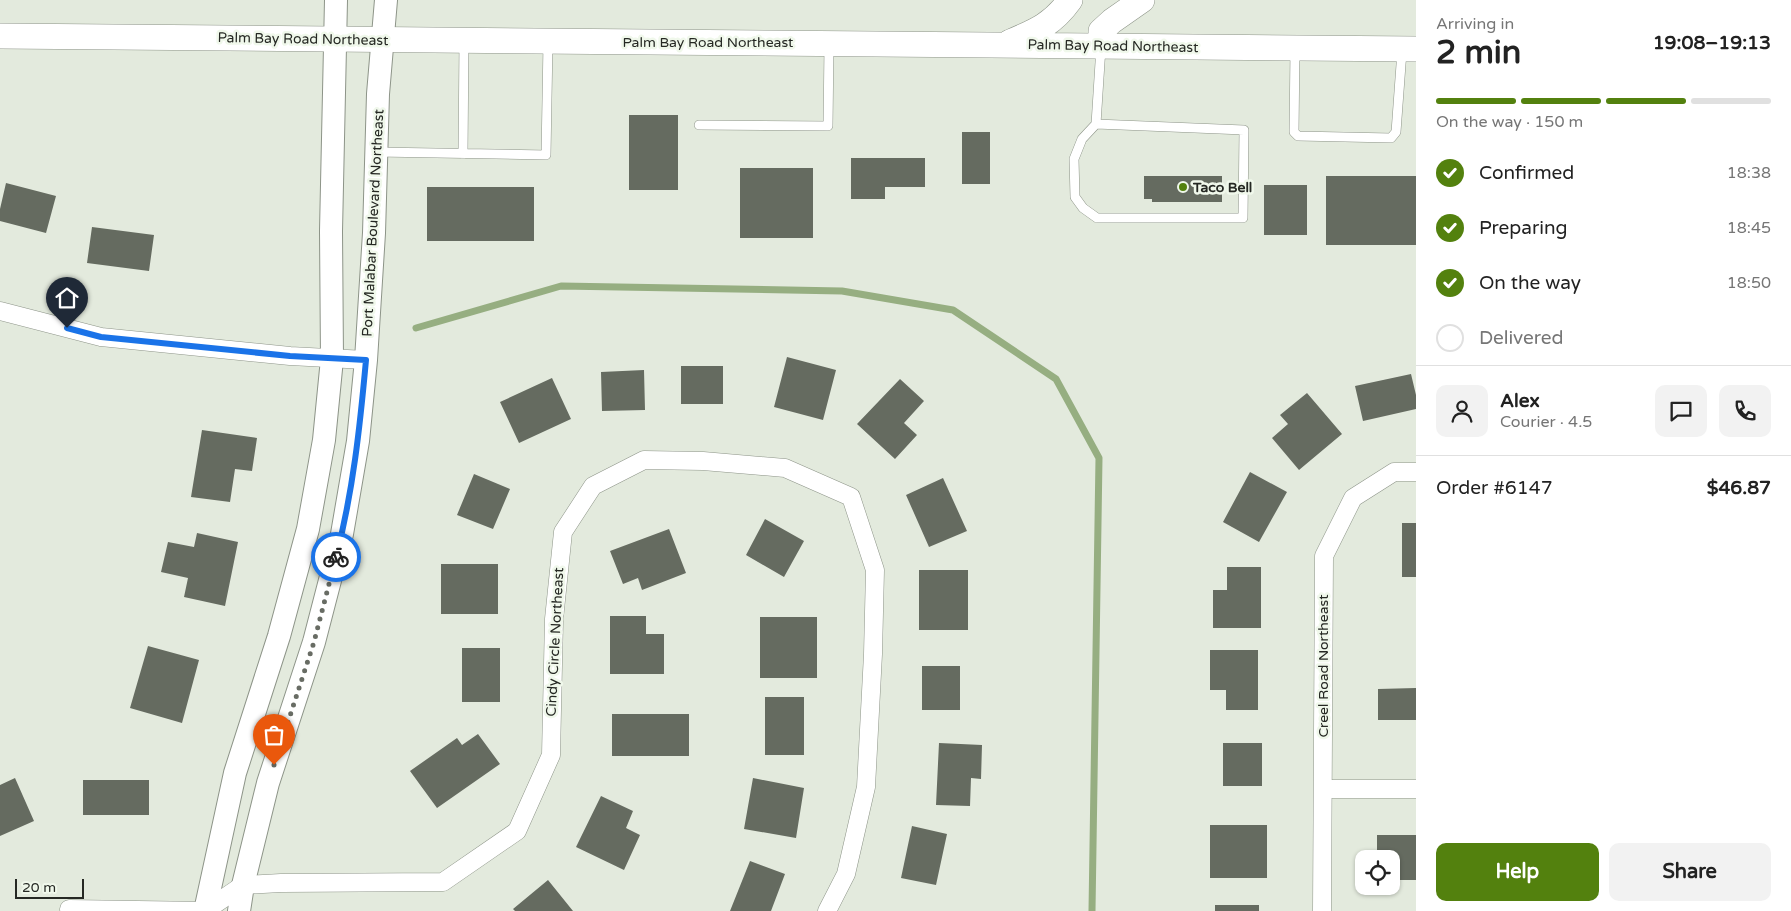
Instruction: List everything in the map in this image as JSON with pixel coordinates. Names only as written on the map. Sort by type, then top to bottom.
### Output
[{"type":"main road","points":[[1003,45],[1038,30],[1061,13],[1070,0]]},
{"type":"main road","points":[[1101,47],[1101,31],[1142,0]]},
{"type":"main road","name":"Palm Bay Road Northeast","points":[[0,36],[1409,49]]},
{"type":"street","points":[[205,911],[235,773],[279,636],[308,529],[324,440],[332,359],[331,231],[336,0]]},
{"type":"street","name":"Port Malabar Boulevard Northeast","points":[[239,911],[268,783],[314,642],[342,534],[358,441],[366,360],[374,233],[378,94],[386,0]]},
{"type":"street","points":[[0,311],[101,337],[290,356],[366,360]]},
{"type":"street","name":"Cindy Circle Northeast","points":[[244,885],[443,882],[517,831],[551,755],[554,619],[563,532],[593,486],[644,460],[703,461],[785,468],[851,497],[875,570],[866,787],[846,874],[827,911]]},
{"type":"street","name":"Creel Road Northeast","points":[[1322,911],[1324,556],[1353,498],[1394,472],[1416,472]]},
{"type":"street","points":[[1323,790],[1416,789]]},
{"type":"street","points":[[69,909],[205,911],[244,885]]},
{"type":"lane","points":[[463,154],[464,40]]},
{"type":"lane","points":[[377,152],[546,155],[548,41]]},
{"type":"lane","points":[[699,125],[828,126],[829,44]]},
{"type":"lane","points":[[1096,124],[1244,130],[1243,218],[1097,218],[1084,208],[1075,196],[1074,159],[1082,139],[1096,124],[1101,47]]},
{"type":"lane","points":[[1295,48],[1294,132],[1298,136],[1391,138],[1396,132],[1409,49]]},
{"type":"building","points":[[629,115],[678,115],[678,190],[629,190]]},
{"type":"building","points":[[962,132],[990,132],[990,184],[962,184]]},
{"type":"building","points":[[851,158],[925,158],[925,187],[885,187],[885,199],[851,199]]},
{"type":"building","points":[[740,168],[813,168],[813,238],[740,238]]},
{"type":"building","name":"Taco Bell","points":[[1144,176],[1222,176],[1222,202],[1152,202],[1152,199],[1144,199]]},
{"type":"building","points":[[1326,176],[1416,176],[1416,245],[1326,245]]},
{"type":"building","points":[[6,183],[56,196],[46,233],[0,221],[0,209]]},
{"type":"building","points":[[1264,185],[1307,185],[1307,235],[1264,235]]},
{"type":"building","points":[[427,187],[534,187],[534,241],[427,241]]},
{"type":"building","points":[[92,227],[154,235],[149,271],[87,263]]},
{"type":"building","points":[[787,357],[836,370],[823,420],[774,407]]},
{"type":"building","points":[[681,366],[723,366],[723,404],[681,404]]},
{"type":"building","points":[[644,370],[645,410],[602,411],[601,372]]},
{"type":"building","points":[[1411,374],[1416,395],[1416,409],[1363,421],[1355,386]]},
{"type":"building","points":[[552,378],[571,419],[519,443],[500,402]]},
{"type":"building","points":[[900,379],[924,401],[904,423],[917,435],[895,459],[857,424]]},
{"type":"building","points":[[1307,393],[1342,434],[1299,470],[1272,438],[1288,424],[1280,415]]},
{"type":"building","points":[[202,430],[257,438],[252,471],[235,469],[230,502],[191,497]]},
{"type":"building","points":[[1250,472],[1287,492],[1259,542],[1223,522]]},
{"type":"building","points":[[474,474],[510,489],[493,529],[457,515]]},
{"type":"building","points":[[943,478],[967,531],[929,547],[906,495]]},
{"type":"building","points":[[765,519],[804,541],[784,577],[746,555]]},
{"type":"building","points":[[1402,523],[1416,523],[1416,577],[1402,577]]},
{"type":"building","points":[[669,529],[686,573],[642,590],[638,578],[623,584],[610,551]]},
{"type":"building","points":[[197,533],[238,542],[225,606],[184,597],[188,578],[161,572],[168,542],[194,547]]},
{"type":"building","points":[[441,564],[498,564],[498,614],[441,614]]},
{"type":"building","points":[[1227,567],[1261,567],[1261,628],[1213,628],[1213,590],[1227,590]]},
{"type":"building","points":[[919,570],[968,570],[968,630],[919,630]]},
{"type":"building","points":[[610,616],[646,616],[646,634],[664,634],[664,674],[610,674]]},
{"type":"building","points":[[760,617],[817,617],[817,678],[760,678]]},
{"type":"building","points":[[148,646],[199,660],[182,723],[130,708]]},
{"type":"building","points":[[462,648],[500,648],[500,702],[462,702]]},
{"type":"building","points":[[1210,650],[1258,650],[1258,710],[1226,710],[1226,690],[1210,690]]},
{"type":"building","points":[[922,666],[960,666],[960,710],[922,710]]},
{"type":"building","points":[[1416,688],[1416,720],[1378,720],[1378,689]]},
{"type":"building","points":[[765,697],[804,697],[804,755],[765,755]]},
{"type":"building","points":[[612,714],[689,714],[689,756],[612,756]]},
{"type":"building","points":[[478,734],[500,764],[437,808],[410,771],[457,738],[462,745]]},
{"type":"building","points":[[939,743],[982,745],[981,779],[971,778],[970,806],[936,805]]},
{"type":"building","points":[[1223,743],[1262,743],[1262,786],[1223,786]]},
{"type":"building","points":[[15,778],[34,821],[0,836],[0,785]]},
{"type":"building","points":[[753,778],[804,788],[796,838],[744,829]]},
{"type":"building","points":[[83,780],[149,780],[149,815],[83,815]]},
{"type":"building","points":[[601,796],[633,811],[626,828],[640,835],[624,870],[576,847]]},
{"type":"building","points":[[1210,825],[1267,825],[1267,878],[1210,878]]},
{"type":"building","points":[[912,826],[947,834],[936,885],[901,878]]},
{"type":"building","points":[[1377,835],[1416,835],[1416,880],[1400,880],[1400,850],[1377,850]]},
{"type":"building","points":[[750,861],[785,874],[771,911],[730,911]]},
{"type":"building","points":[[548,880],[573,911],[515,911],[513,909]]},
{"type":"building","points":[[1215,905],[1259,905],[1259,911],[1215,911]]},
{"type":"waterway","points":[[416,328],[561,286],[842,291],[953,310],[1056,379],[1099,458],[1092,911]]},
{"type":"way so far","points":[[274,765],[314,642],[336,557]]},
{"type":"place","name":"Taco Bell","points":[[1183,187]]},
{"type":"route","points":[[67,328],[101,337],[290,356],[366,360],[358,441],[342,534],[336,557]]}]
